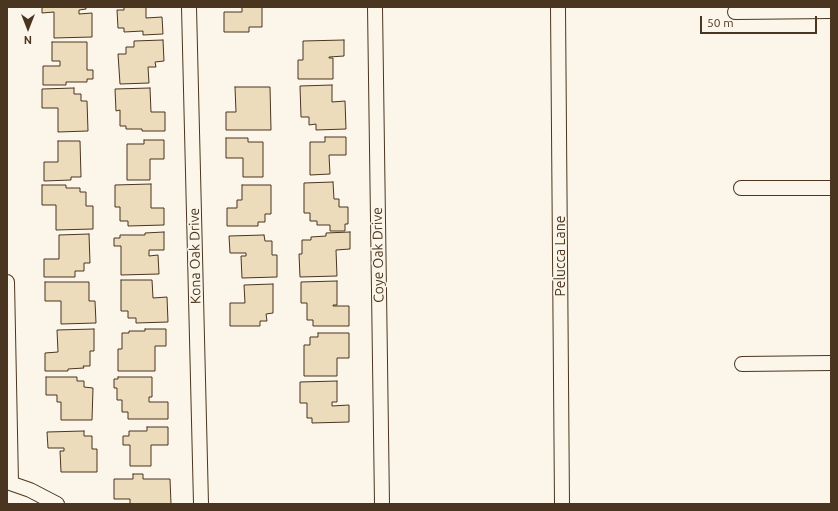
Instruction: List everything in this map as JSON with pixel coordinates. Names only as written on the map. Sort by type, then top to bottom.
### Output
[{"type":"street","name":"Kona Oak Drive","points":[[190,7],[201,504]]},
{"type":"street","name":"Coye Oak Drive","points":[[375,7],[382,504]]},
{"type":"street","name":"Pelucca Lane","points":[[558,7],[562,504]]},
{"type":"street","points":[[735,12],[831,11]]},
{"type":"street","points":[[741,188],[831,188]]},
{"type":"street","points":[[7,282],[9,482],[30,490],[57,504]]},
{"type":"street","points":[[742,364],[831,364]]},
{"type":"building","points":[[42,7],[86,7],[86,9],[79,10],[79,14],[92,13],[92,37],[54,38],[54,12],[42,13]]},
{"type":"building","points":[[124,7],[146,7],[146,18],[162,17],[163,34],[143,35],[143,31],[124,32],[124,28],[118,28],[117,10],[124,10]]},
{"type":"building","points":[[242,7],[262,7],[262,27],[249,27],[249,32],[224,32],[224,12],[242,12]]},
{"type":"building","points":[[163,40],[164,61],[155,62],[156,67],[148,67],[149,83],[120,84],[118,54],[126,54],[126,47],[134,47],[134,41]]},
{"type":"building","points":[[344,40],[344,56],[329,57],[333,58],[333,79],[298,79],[298,60],[303,60],[303,41]]},
{"type":"building","points":[[52,42],[87,42],[87,70],[93,70],[93,79],[87,79],[87,82],[66,82],[66,85],[43,85],[43,66],[60,66],[60,61],[52,61]]},
{"type":"building","points":[[332,85],[332,102],[345,101],[346,129],[316,130],[316,124],[309,125],[309,117],[301,117],[300,86]]},
{"type":"building","points":[[235,87],[270,87],[271,130],[226,130],[226,112],[236,112]]},
{"type":"building","points":[[74,88],[74,94],[81,94],[81,101],[87,101],[88,131],[58,132],[58,108],[42,108],[42,89]]},
{"type":"building","points":[[150,88],[151,112],[165,112],[165,131],[142,131],[142,129],[126,129],[126,126],[120,126],[120,110],[116,111],[115,89]]},
{"type":"building","points":[[325,137],[346,137],[346,155],[329,155],[330,174],[310,175],[310,142],[325,142]]},
{"type":"building","points":[[226,138],[248,138],[248,142],[263,142],[263,177],[243,177],[243,158],[226,158]]},
{"type":"building","points":[[144,140],[164,140],[164,159],[150,159],[150,180],[127,180],[127,144],[144,144]]},
{"type":"building","points":[[58,141],[80,141],[81,177],[71,177],[71,180],[44,181],[44,162],[58,162]]},
{"type":"building","points":[[333,182],[334,199],[339,199],[339,207],[348,207],[348,224],[345,224],[345,231],[330,231],[330,225],[317,225],[317,221],[310,221],[310,213],[304,213],[304,183]]},
{"type":"building","points":[[151,184],[151,208],[164,208],[164,225],[128,226],[128,221],[120,221],[120,207],[115,207],[115,185]]},
{"type":"building","points":[[42,185],[66,185],[66,188],[80,188],[80,192],[86,192],[86,206],[93,206],[93,229],[56,230],[56,205],[42,205]]},
{"type":"building","points":[[242,185],[271,185],[271,214],[265,214],[265,222],[258,222],[258,226],[227,226],[227,208],[237,208],[237,200],[242,200]]},
{"type":"building","points":[[164,232],[164,250],[149,250],[149,256],[158,255],[159,274],[121,275],[121,246],[114,246],[114,238],[120,238],[120,235],[145,235],[145,233]]},
{"type":"building","points":[[350,232],[350,249],[336,250],[337,276],[300,277],[299,254],[302,254],[302,240],[311,240],[311,237],[326,236],[326,233]]},
{"type":"building","points":[[89,234],[90,263],[84,263],[84,271],[75,271],[75,277],[44,277],[44,259],[59,259],[59,235]]},
{"type":"building","points":[[264,235],[265,241],[272,241],[272,255],[277,255],[277,277],[242,278],[241,256],[246,256],[246,253],[230,253],[229,236]]},
{"type":"building","points":[[121,280],[152,280],[153,298],[167,297],[168,322],[136,323],[136,318],[128,318],[128,311],[121,311]]},
{"type":"building","points":[[337,281],[337,305],[333,306],[349,306],[349,326],[313,326],[313,320],[307,320],[307,303],[301,303],[301,282]]},
{"type":"building","points":[[45,282],[89,282],[89,301],[95,301],[96,323],[61,324],[61,301],[45,301]]},
{"type":"building","points":[[273,284],[273,313],[266,314],[267,321],[260,321],[260,326],[230,326],[230,303],[245,303],[244,285]]},
{"type":"building","points":[[94,329],[94,351],[90,351],[90,366],[68,369],[68,371],[45,371],[45,353],[58,352],[57,330]]},
{"type":"building","points":[[145,329],[166,329],[166,346],[155,346],[155,371],[118,371],[118,349],[122,349],[122,333],[129,333],[129,331],[145,331]]},
{"type":"building","points":[[318,333],[349,333],[349,358],[337,358],[337,376],[304,376],[304,345],[310,345],[310,337],[318,337]]},
{"type":"building","points":[[46,377],[77,377],[77,381],[84,381],[84,387],[93,388],[92,420],[61,420],[61,402],[57,402],[57,395],[46,395]]},
{"type":"building","points":[[118,377],[152,377],[152,397],[149,397],[149,402],[168,402],[168,419],[128,419],[128,412],[122,412],[122,400],[117,400],[117,388],[114,388],[114,379],[118,379]]},
{"type":"building","points":[[337,381],[337,402],[332,402],[332,406],[349,405],[349,422],[312,423],[312,418],[307,418],[307,403],[300,403],[300,382]]},
{"type":"building","points":[[147,427],[168,427],[168,445],[151,445],[151,466],[130,466],[130,445],[123,445],[123,436],[129,436],[129,431],[147,431]]},
{"type":"building","points":[[84,431],[84,436],[92,436],[92,449],[97,449],[97,472],[61,472],[60,451],[64,451],[64,448],[48,448],[47,432]]},
{"type":"building","points":[[133,474],[143,474],[143,479],[170,479],[171,504],[130,504],[130,499],[114,499],[114,479],[133,479]]}]
